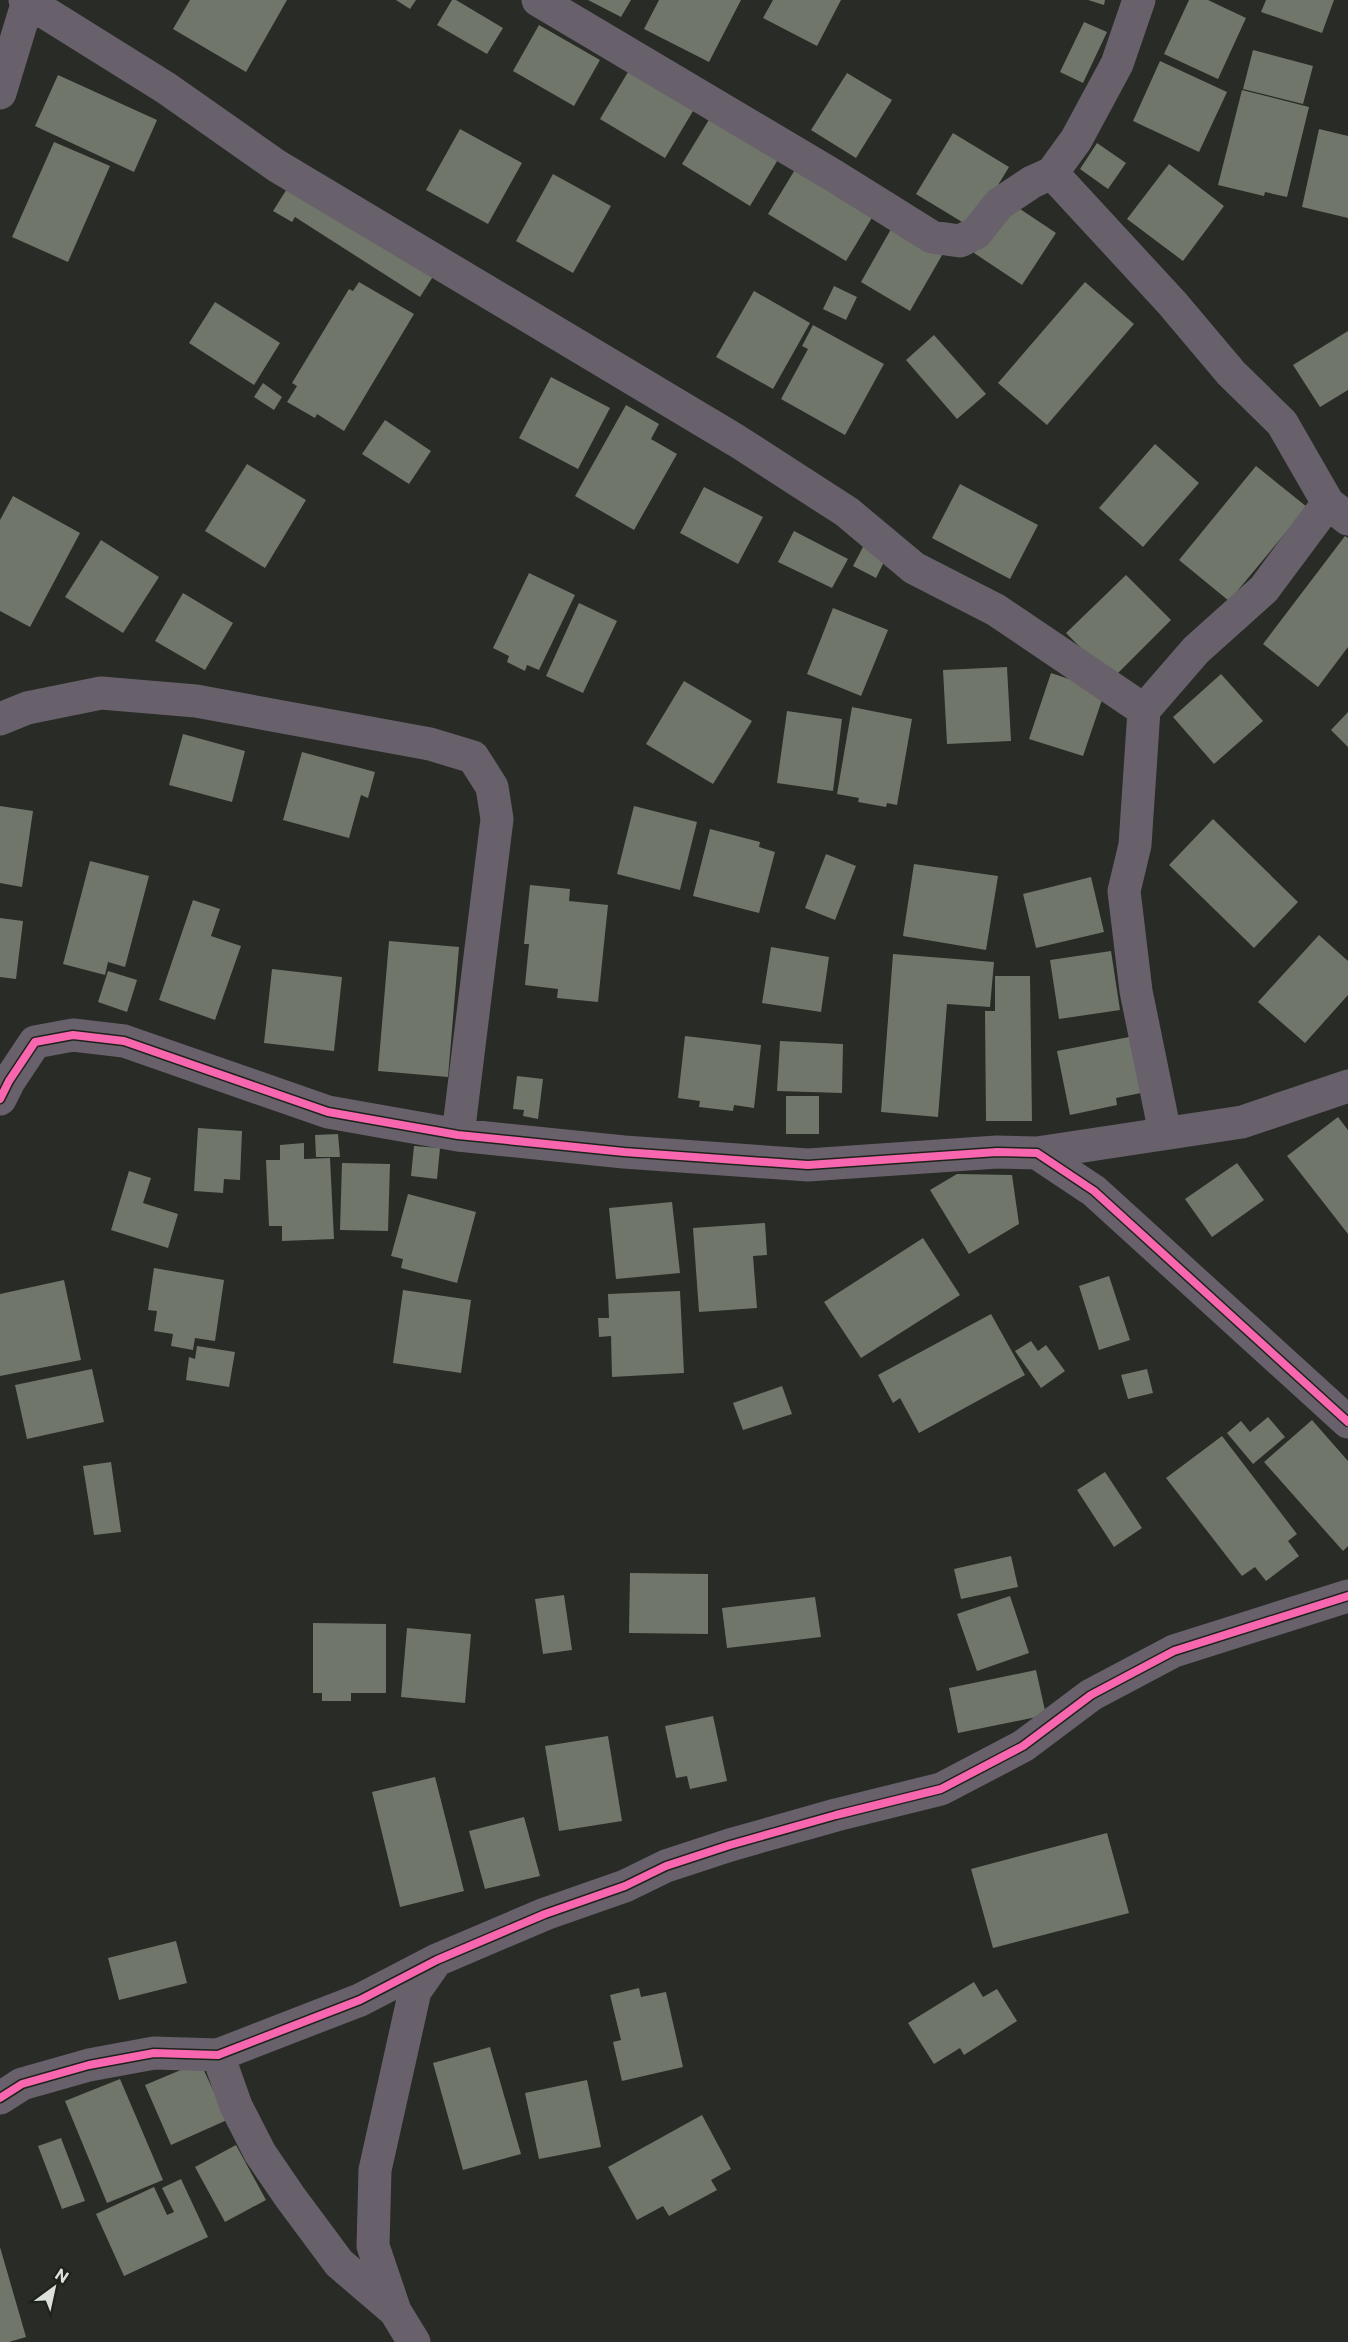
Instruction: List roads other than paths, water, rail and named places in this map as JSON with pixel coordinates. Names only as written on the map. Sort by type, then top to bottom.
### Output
[{"type":"street","points":[[538,0],[818,166],[932,237],[960,241],[976,233],[999,204],[1032,182],[1052,173],[1076,140],[1117,64],[1139,0]]},
{"type":"street","points":[[0,93],[27,1],[166,88],[277,166],[737,441],[847,512],[914,568],[996,610],[1144,710]]},
{"type":"street","points":[[1052,173],[1164,294],[1231,373],[1282,423],[1338,511],[1264,589],[1196,650],[1144,710],[1135,844],[1124,891],[1136,991],[1165,1133]]},
{"type":"street","points":[[0,719],[27,708],[101,693],[208,703],[430,744],[473,757],[492,787],[497,819],[458,1135]]},
{"type":"street","points":[[0,1099],[35,1042],[73,1035],[124,1041],[328,1112],[458,1135],[624,1152],[808,1165],[997,1152],[1037,1153],[1242,1122],[1348,1086]]},
{"type":"street","points":[[1037,1153],[1094,1191],[1348,1422]]},
{"type":"street","points":[[0,2098],[22,2084],[89,2065],[154,2053],[218,2055],[360,2000],[437,1960],[545,1914],[625,1886],[666,1866],[804,1824],[941,1789],[1023,1746],[1091,1695],[1174,1651],[1348,1596]]},
{"type":"street","points":[[414,2342],[395,2311],[373,2246],[375,2170],[415,1991],[437,1960]]},
{"type":"street","points":[[218,2055],[236,2106],[260,2153],[290,2197],[339,2263],[395,2311]]}]
